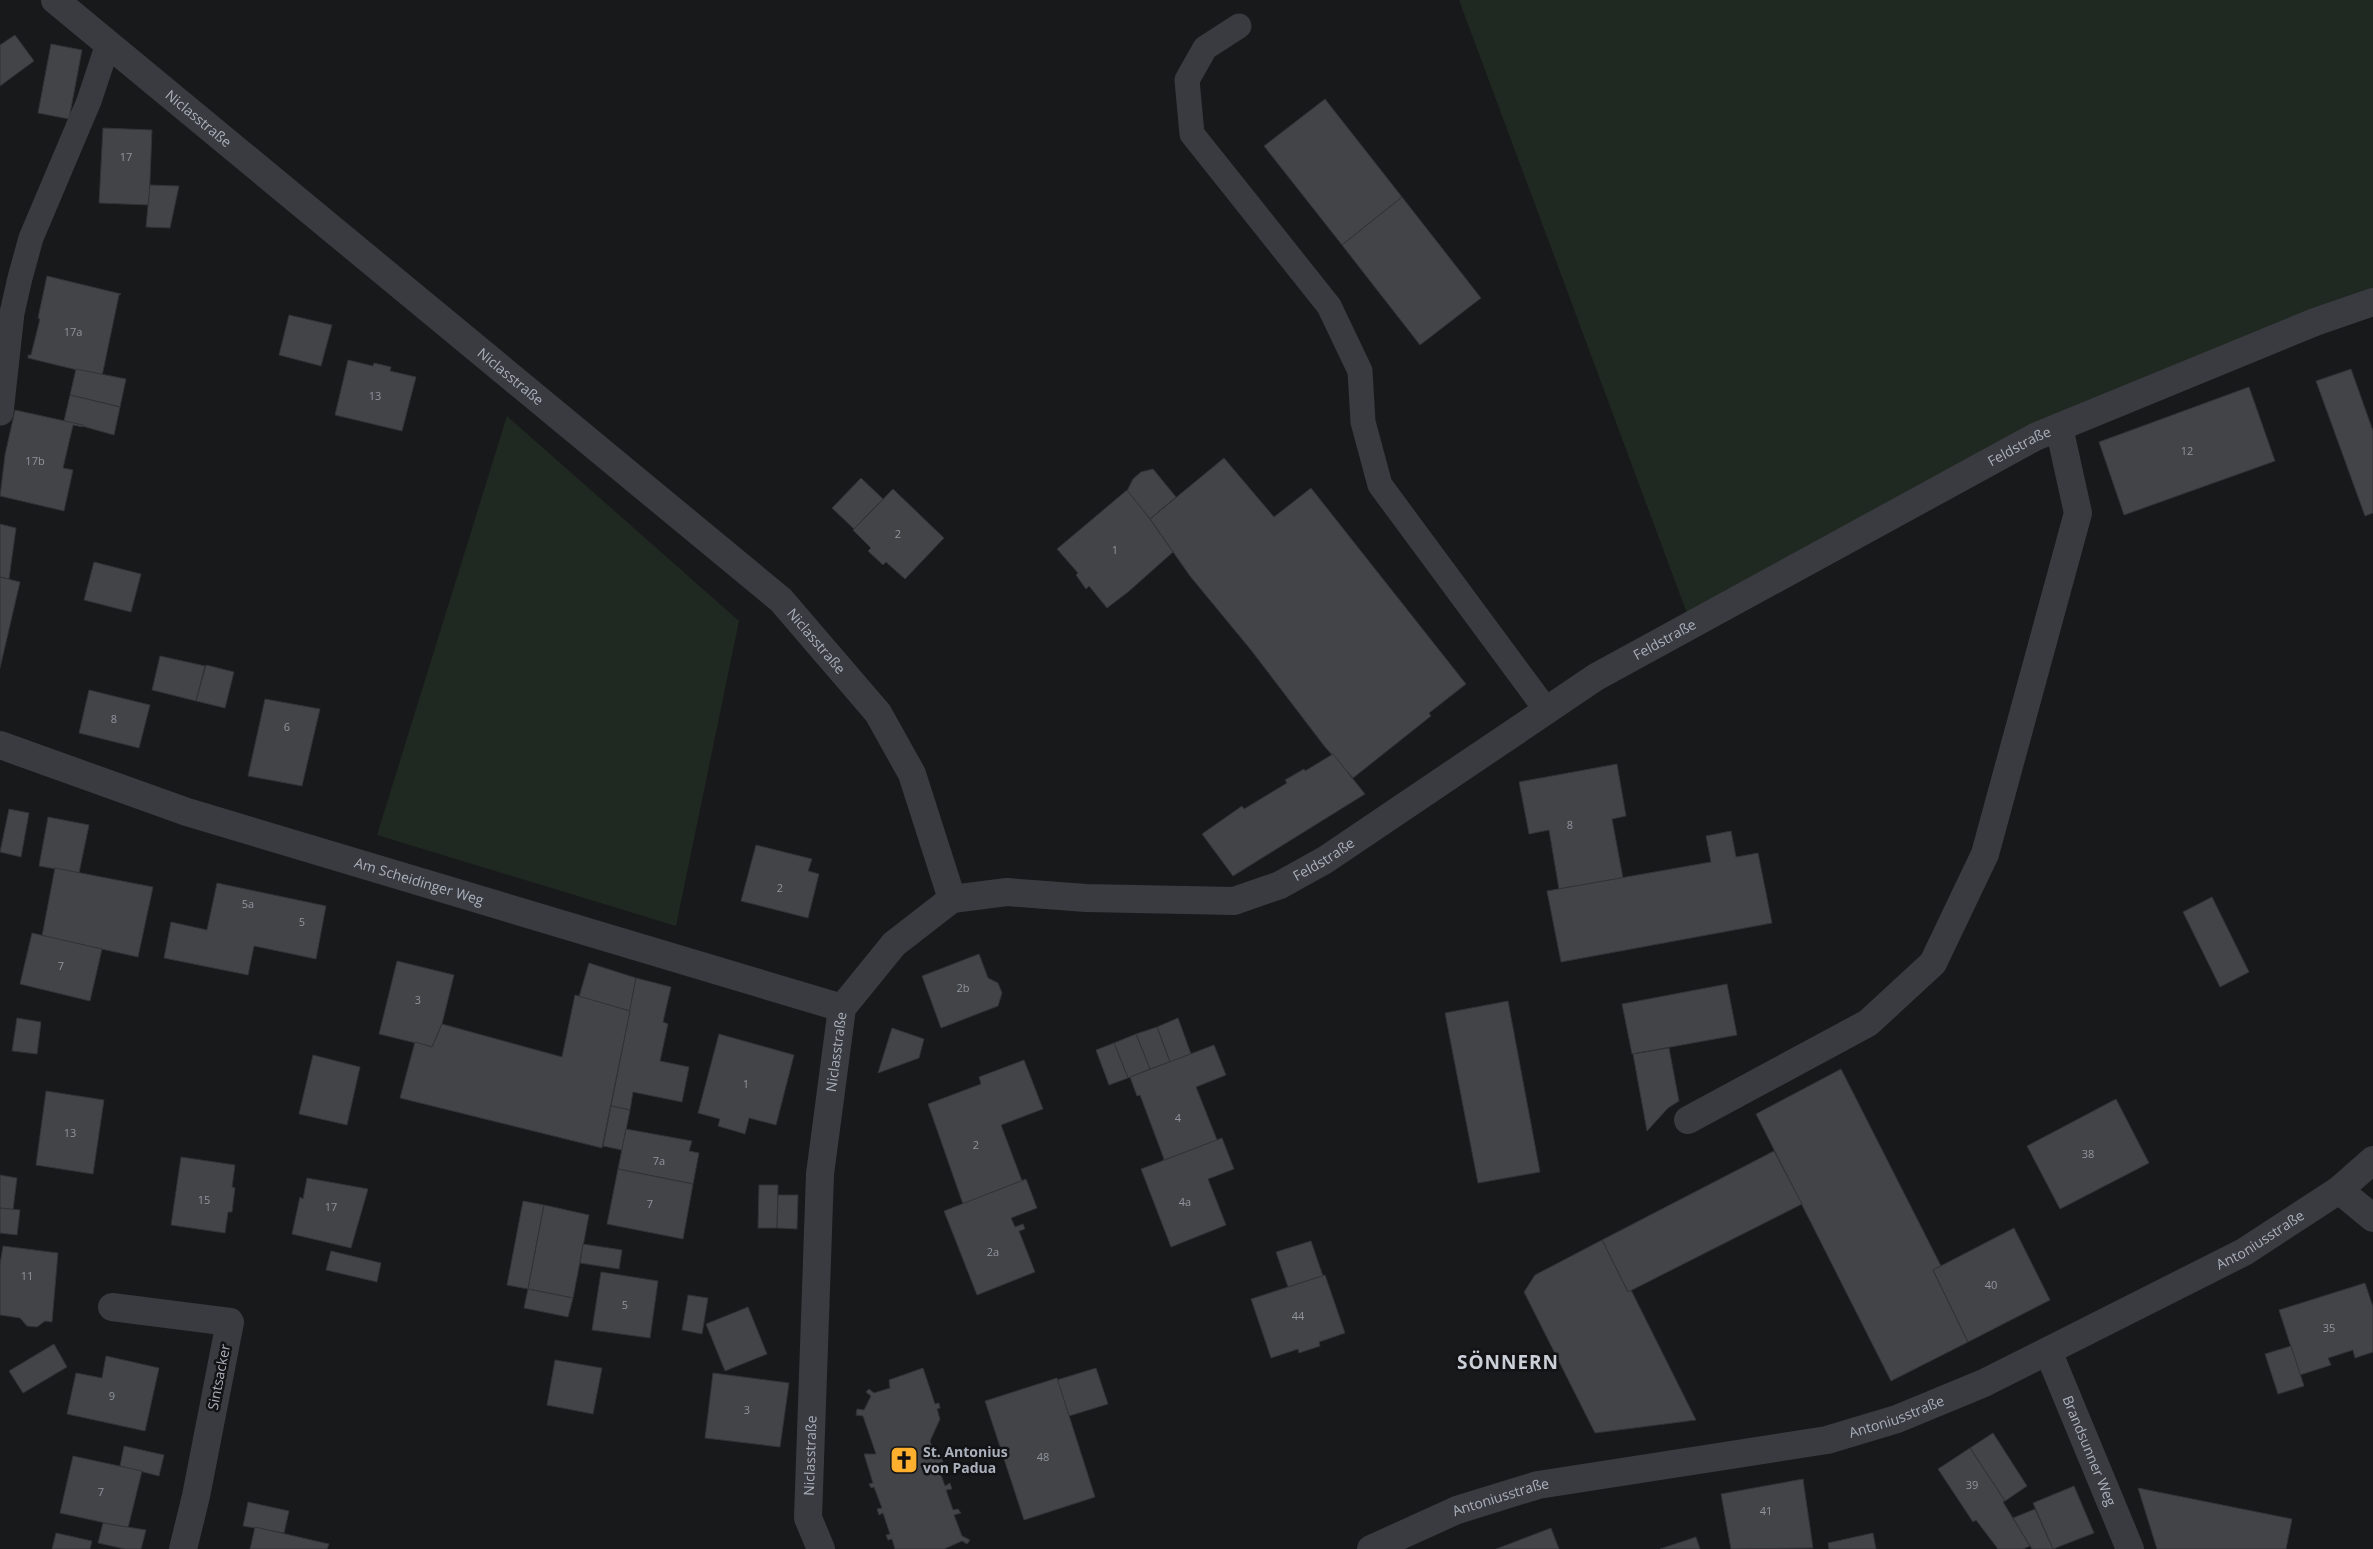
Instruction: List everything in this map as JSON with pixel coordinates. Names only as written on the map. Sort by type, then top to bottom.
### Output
[{"type":"street","name":"Niclasstraße","points":[[55,0],[781,600],[878,713],[912,774],[952,899],[894,944],[842,1008],[820,1174],[808,1518],[821,1549]]},
{"type":"street","name":"Feldstraße","points":[[952,899],[1007,892],[1086,898],[1234,901],[1280,885],[1325,860],[1596,677],[2035,436],[2315,322],[2373,302]]},
{"type":"street","points":[[1688,1120],[1868,1022],[1932,963],[1985,854],[2078,512],[2059,427]]},
{"type":"street","name":"Am Scheidinger Weg","points":[[0,744],[187,812],[842,1008]]},
{"type":"street","name":"Antoniusstraße","points":[[1371,1549],[1457,1510],[1538,1485],[1827,1440],[1897,1419],[1984,1383],[2244,1252],[2339,1190],[2373,1160]]},
{"type":"street","points":[[2339,1190],[2373,1218]]},
{"type":"street","name":"Sintsacker","points":[[112,1307],[230,1322],[196,1496],[183,1549]]},
{"type":"street","name":"Brandsunner Weg","points":[[2048,1351],[2130,1549]]},
{"type":"lane","points":[[1239,26],[1205,48],[1187,80],[1192,134],[1328,306],[1360,371],[1363,422],[1380,485],[1547,711]]},
{"type":"lane","points":[[1,413],[12,313],[24,262],[31,238],[90,101],[108,44]]},
{"type":"shaded area","points":[[1459,0],[2373,0],[2373,296],[2311,317],[1688,616]]},
{"type":"shaded area","points":[[507,416],[739,621],[676,926],[377,835]]},
{"type":"building","points":[[15,35],[34,61],[0,86],[0,45]]},
{"type":"building","points":[[51,44],[82,50],[69,119],[38,113]]},
{"type":"building","points":[[1325,99],[1402,197],[1342,245],[1264,146]]},
{"type":"building","points":[[103,128],[152,130],[149,205],[99,203]]},
{"type":"building","points":[[150,185],[179,186],[170,228],[146,227]]},
{"type":"building","points":[[1402,197],[1481,298],[1420,345],[1342,245]]},
{"type":"building","points":[[47,276],[121,294],[119,295],[102,376],[28,358],[28,355],[31,355],[40,319],[38,318]]},
{"type":"building","points":[[289,315],[332,325],[321,366],[279,355]]},
{"type":"building","points":[[348,360],[373,366],[374,363],[391,367],[390,371],[416,377],[402,431],[335,415]]},
{"type":"building","points":[[76,369],[126,379],[120,407],[70,395]]},
{"type":"building","points":[[2351,369],[2373,431],[2373,513],[2365,516],[2316,381]]},
{"type":"building","points":[[2249,387],[2275,461],[2124,515],[2099,442]]},
{"type":"building","points":[[70,395],[120,407],[114,435],[64,421]]},
{"type":"building","points":[[15,410],[83,425],[83,427],[73,425],[63,468],[73,470],[64,511],[0,496],[5,455]]},
{"type":"building","points":[[1224,458],[1274,517],[1311,488],[1466,684],[1429,713],[1431,716],[1353,778],[1325,747],[1251,650],[1190,576],[1150,519]]},
{"type":"building","points":[[1153,469],[1176,497],[1150,519],[1127,491],[1133,479],[1141,472]]},
{"type":"building","points":[[861,478],[883,499],[854,529],[832,508]]},
{"type":"building","points":[[893,489],[944,538],[905,579],[886,562],[883,565],[868,551],[871,548],[853,530]]},
{"type":"building","points":[[1127,490],[1173,552],[1107,608],[1089,586],[1086,589],[1076,575],[1078,573],[1057,549]]},
{"type":"building","points":[[0,524],[16,528],[9,579],[0,577]]},
{"type":"building","points":[[94,562],[141,574],[131,612],[84,600]]},
{"type":"building","points":[[0,577],[20,582],[0,668]]},
{"type":"building","points":[[160,656],[205,666],[196,701],[152,690]]},
{"type":"building","points":[[206,665],[234,672],[225,708],[196,701]]},
{"type":"building","points":[[89,690],[150,705],[139,748],[79,733]]},
{"type":"building","points":[[265,699],[320,709],[302,786],[248,776]]},
{"type":"building","points":[[1333,754],[1365,794],[1233,876],[1202,834],[1242,806],[1244,809],[1287,783],[1285,780],[1304,769],[1305,771]]},
{"type":"building","points":[[1617,764],[1626,816],[1612,819],[1623,878],[1559,889],[1549,830],[1529,834],[1519,782]]},
{"type":"building","points":[[9,809],[29,813],[21,857],[0,852]]},
{"type":"building","points":[[48,817],[89,825],[79,873],[39,866]]},
{"type":"building","points":[[1731,831],[1736,857],[1758,853],[1772,923],[1561,962],[1547,891],[1711,862],[1706,836]]},
{"type":"building","points":[[756,845],[812,859],[808,871],[819,874],[808,918],[741,901]]},
{"type":"building","points":[[55,868],[153,887],[138,957],[42,936]]},
{"type":"building","points":[[217,883],[326,906],[316,959],[254,946],[248,975],[164,958],[171,922],[207,930]]},
{"type":"building","points":[[2212,897],[2249,972],[2220,987],[2183,912]]},
{"type":"building","points":[[32,933],[102,949],[90,1001],[20,984]]},
{"type":"building","points":[[979,954],[988,978],[998,983],[1002,993],[998,1006],[941,1028],[922,976]]},
{"type":"building","points":[[397,961],[454,975],[442,1024],[432,1047],[379,1034]]},
{"type":"building","points":[[589,963],[636,978],[630,1011],[579,997]]},
{"type":"building","points":[[636,978],[671,987],[663,1022],[668,1024],[660,1061],[689,1067],[682,1102],[633,1092],[630,1110],[611,1106]]},
{"type":"building","points":[[1727,984],[1737,1035],[1632,1054],[1622,1004]]},
{"type":"building","points":[[575,995],[630,1011],[602,1148],[400,1098],[415,1042],[432,1047],[442,1024],[562,1057]]},
{"type":"building","points":[[1508,1001],[1540,1172],[1478,1183],[1445,1013]]},
{"type":"building","points":[[17,1018],[41,1022],[37,1054],[12,1051]]},
{"type":"building","points":[[1178,1018],[1191,1054],[1170,1062],[1157,1027]]},
{"type":"building","points":[[1157,1027],[1170,1062],[1150,1069],[1136,1034]]},
{"type":"building","points":[[892,1028],[924,1039],[919,1058],[878,1073]]},
{"type":"building","points":[[719,1034],[794,1055],[776,1125],[749,1118],[745,1134],[718,1126],[720,1119],[698,1113]]},
{"type":"building","points":[[1136,1034],[1150,1069],[1128,1078],[1114,1043]]},
{"type":"building","points":[[1114,1043],[1128,1078],[1109,1085],[1096,1050]]},
{"type":"building","points":[[1214,1045],[1226,1075],[1196,1087],[1217,1140],[1162,1161],[1164,1159],[1140,1095],[1137,1096],[1130,1077]]},
{"type":"building","points":[[1669,1048],[1679,1101],[1668,1108],[1647,1131],[1633,1054]]},
{"type":"building","points":[[313,1055],[360,1067],[347,1125],[299,1114]]},
{"type":"building","points":[[1024,1060],[1043,1109],[1001,1125],[1022,1181],[963,1204],[928,1104],[981,1084],[979,1077]]},
{"type":"building","points":[[1841,1069],[1941,1266],[1933,1270],[1968,1342],[1891,1381],[1756,1114]]},
{"type":"building","points":[[46,1091],[104,1100],[93,1174],[36,1165]]},
{"type":"building","points":[[2116,1099],[2149,1163],[2060,1209],[2027,1146]]},
{"type":"building","points":[[611,1106],[630,1110],[622,1150],[603,1146]]},
{"type":"building","points":[[626,1129],[692,1141],[689,1151],[699,1153],[693,1184],[618,1169]]},
{"type":"building","points":[[1222,1138],[1234,1169],[1208,1179],[1226,1225],[1171,1247],[1141,1169]]},
{"type":"building","points":[[1774,1151],[1802,1204],[1628,1292],[1602,1240]]},
{"type":"building","points":[[181,1157],[235,1165],[232,1187],[235,1188],[232,1212],[228,1212],[225,1233],[171,1225]]},
{"type":"building","points":[[618,1169],[693,1184],[683,1239],[607,1224]]},
{"type":"building","points":[[0,1175],[17,1178],[13,1210],[0,1208]]},
{"type":"building","points":[[307,1178],[368,1189],[351,1248],[292,1234],[300,1197],[303,1199]]},
{"type":"building","points":[[1026,1179],[1037,1208],[1011,1218],[1015,1227],[1023,1224],[1025,1229],[1019,1231],[1035,1272],[977,1295],[944,1211]]},
{"type":"building","points":[[759,1185],[778,1185],[777,1228],[758,1228]]},
{"type":"building","points":[[778,1195],[798,1195],[797,1229],[777,1228]]},
{"type":"building","points":[[523,1201],[544,1205],[528,1289],[507,1285]]},
{"type":"building","points":[[544,1205],[589,1215],[573,1298],[528,1289]]},
{"type":"building","points":[[0,1208],[20,1210],[17,1235],[0,1233]]},
{"type":"building","points":[[2014,1228],[2050,1300],[1968,1342],[1933,1270]]},
{"type":"building","points":[[1602,1240],[1628,1292],[1631,1290],[1696,1420],[1595,1433],[1524,1292],[1535,1275]]},
{"type":"building","points":[[1311,1241],[1323,1276],[1288,1287],[1276,1252]]},
{"type":"building","points":[[583,1244],[622,1250],[619,1269],[580,1263]]},
{"type":"building","points":[[3,1246],[58,1253],[52,1322],[45,1321],[37,1327],[27,1326],[20,1318],[0,1315],[0,1264]]},
{"type":"building","points":[[331,1251],[381,1263],[377,1282],[326,1270]]},
{"type":"building","points":[[601,1272],[658,1281],[650,1338],[592,1330]]},
{"type":"building","points":[[1325,1275],[1345,1333],[1319,1342],[1320,1346],[1299,1353],[1298,1349],[1271,1358],[1251,1299]]},
{"type":"building","points":[[2365,1283],[2373,1307],[2373,1352],[2355,1358],[2353,1350],[2328,1358],[2331,1365],[2300,1375],[2279,1310]]},
{"type":"building","points":[[528,1289],[573,1298],[568,1317],[524,1308]]},
{"type":"building","points":[[688,1295],[708,1298],[702,1334],[682,1330]]},
{"type":"building","points":[[748,1307],[767,1354],[725,1371],[706,1324]]},
{"type":"building","points":[[54,1344],[67,1367],[23,1393],[9,1371]]},
{"type":"building","points":[[2291,1346],[2304,1386],[2278,1394],[2265,1354]]},
{"type":"building","points":[[106,1356],[159,1368],[145,1431],[67,1414],[76,1373],[102,1378]]},
{"type":"building","points":[[555,1360],[602,1368],[593,1414],[547,1405]]},
{"type":"building","name":"St. Antonius von Padua","points":[[923,1368],[935,1404],[939,1403],[940,1408],[937,1409],[940,1419],[930,1441],[936,1458],[941,1457],[943,1462],[937,1464],[945,1486],[950,1483],[952,1489],[946,1490],[953,1510],[958,1509],[961,1513],[954,1515],[962,1536],[970,1540],[967,1544],[962,1541],[944,1549],[895,1549],[892,1539],[888,1540],[886,1535],[890,1534],[883,1513],[879,1515],[877,1509],[882,1508],[874,1487],[871,1488],[869,1484],[873,1483],[864,1454],[876,1454],[863,1416],[856,1415],[857,1409],[864,1410],[871,1396],[866,1392],[869,1389],[874,1393],[890,1388],[889,1380]]},
{"type":"building","points":[[1096,1368],[1108,1404],[1069,1416],[1057,1380]]},
{"type":"building","points":[[713,1373],[789,1383],[780,1447],[705,1438]]},
{"type":"building","points":[[1057,1378],[1095,1497],[1024,1520],[985,1401]]},
{"type":"building","points":[[1993,1433],[2027,1486],[2005,1501],[1970,1448]]},
{"type":"building","points":[[124,1446],[164,1455],[159,1476],[120,1466]]},
{"type":"building","points":[[1970,1448],[2005,1501],[2003,1502],[2030,1546],[2023,1549],[1998,1549],[1976,1520],[1973,1522],[1938,1469]]},
{"type":"building","points":[[73,1456],[142,1471],[128,1528],[60,1513]]},
{"type":"building","points":[[1803,1479],[1813,1548],[1731,1549],[1721,1494]]},
{"type":"building","points":[[2074,1486],[2094,1533],[2053,1549],[2033,1503]]},
{"type":"building","points":[[2138,1488],[2292,1519],[2286,1549],[2157,1549]]},
{"type":"building","points":[[248,1502],[289,1511],[284,1533],[243,1526]]},
{"type":"building","points":[[2035,1509],[2053,1549],[2032,1549],[2013,1518]]},
{"type":"building","points":[[103,1523],[146,1530],[141,1549],[125,1549],[98,1543]]},
{"type":"building","points":[[255,1527],[329,1544],[327,1549],[250,1549]]},
{"type":"building","points":[[1551,1528],[1559,1549],[1496,1549]]},
{"type":"building","points":[[56,1533],[92,1541],[90,1549],[52,1549]]},
{"type":"building","points":[[1873,1533],[1876,1549],[1829,1549],[1828,1543]]},
{"type":"building","points":[[1696,1537],[1700,1549],[1660,1549]]},
{"type":"place","name":"St. Antonius von Padua","points":[[904,1460]]},
{"type":"district","name":"SÖNNERN","points":[[1508,1362]]}]
